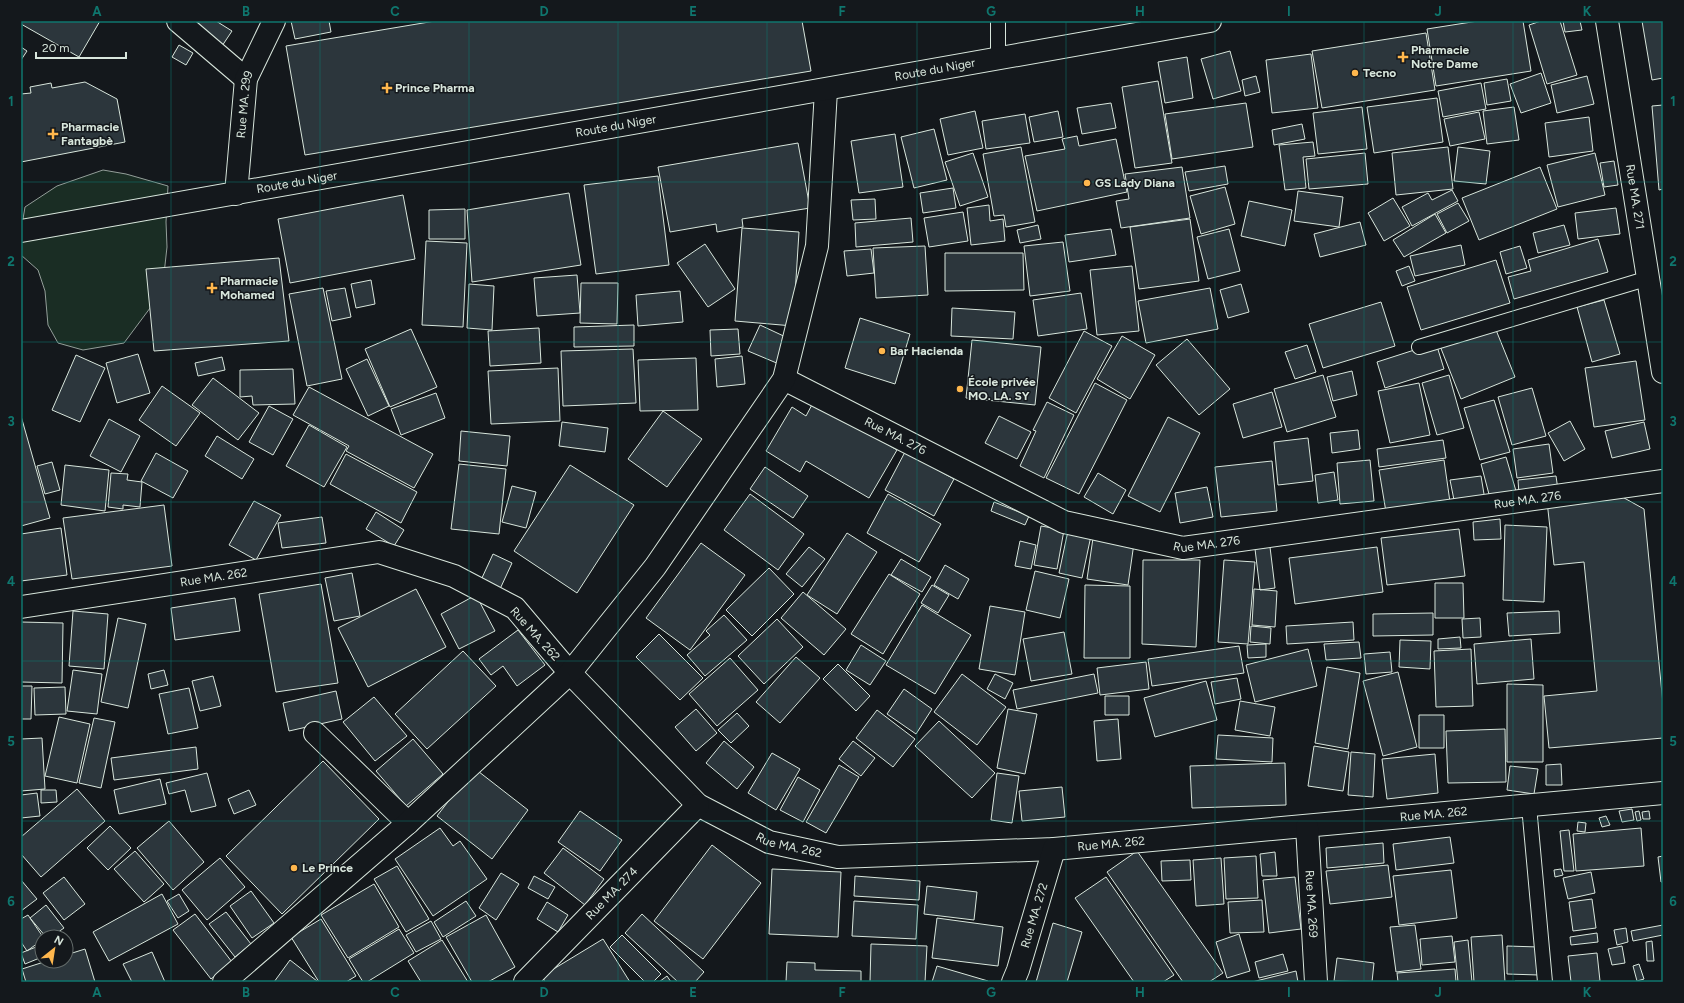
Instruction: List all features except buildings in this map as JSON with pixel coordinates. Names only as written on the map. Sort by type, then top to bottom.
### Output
[{"type":"street","points":[[178,21],[246,79]]},
{"type":"street","name":"Rue MA. 299","points":[[236,194],[246,79],[274,21]]},
{"type":"street","name":"Route du Niger","points":[[21,231],[1210,21]]},
{"type":"street","name":"Rue MA. 271","points":[[1607,21],[1649,278],[1658,300],[1663,372]]},
{"type":"street","points":[[224,982],[408,823],[570,672],[655,567],[784,379],[818,246],[826,90]]},
{"type":"street","name":"Rue MA. 276","points":[[784,379],[1064,522],[1183,548],[1663,481]]},
{"type":"street","name":"Rue MA. 262","points":[[21,607],[379,552],[454,576],[515,608],[570,672],[698,805],[769,842],[838,857],[1054,849],[1307,827],[1663,793]]},
{"type":"street","points":[[315,733],[408,823]]},
{"type":"street","name":"Rue MA. 274","points":[[525,982],[698,805]]},
{"type":"street","name":"Rue MA. 269","points":[[1307,827],[1316,982]]},
{"type":"street","name":"Rue MA. 272","points":[[1013,982],[1018,970],[1054,849]]},
{"type":"lane","points":[[998,21],[998,59]]},
{"type":"lane","points":[[1419,347],[1649,278]]},
{"type":"lane","points":[[1529,806],[1545,982]]},
{"type":"green space","points":[[103,170],[126,174],[168,186],[166,222],[167,247],[162,292],[124,343],[83,350],[58,343],[48,325],[45,291],[38,270],[21,255],[21,231],[25,207],[57,186]]},
{"type":"place","name":"Pharmacie Notre Dame","points":[[1403,57]]},
{"type":"place","name":"Tecno","points":[[1355,73]]},
{"type":"place","name":"Prince Pharma","points":[[387,88]]},
{"type":"place","name":"Pharmacie Fantagbè","points":[[53,134]]},
{"type":"place","name":"GS Lady Diana","points":[[1087,183]]},
{"type":"place","name":"Pharmacie Mohamed","points":[[212,288]]},
{"type":"place","name":"Bar Hacienda","points":[[882,351]]},
{"type":"place","name":"École privée MO. LA. SY","points":[[960,389]]},
{"type":"place","name":"Le Prince","points":[[294,868]]}]
